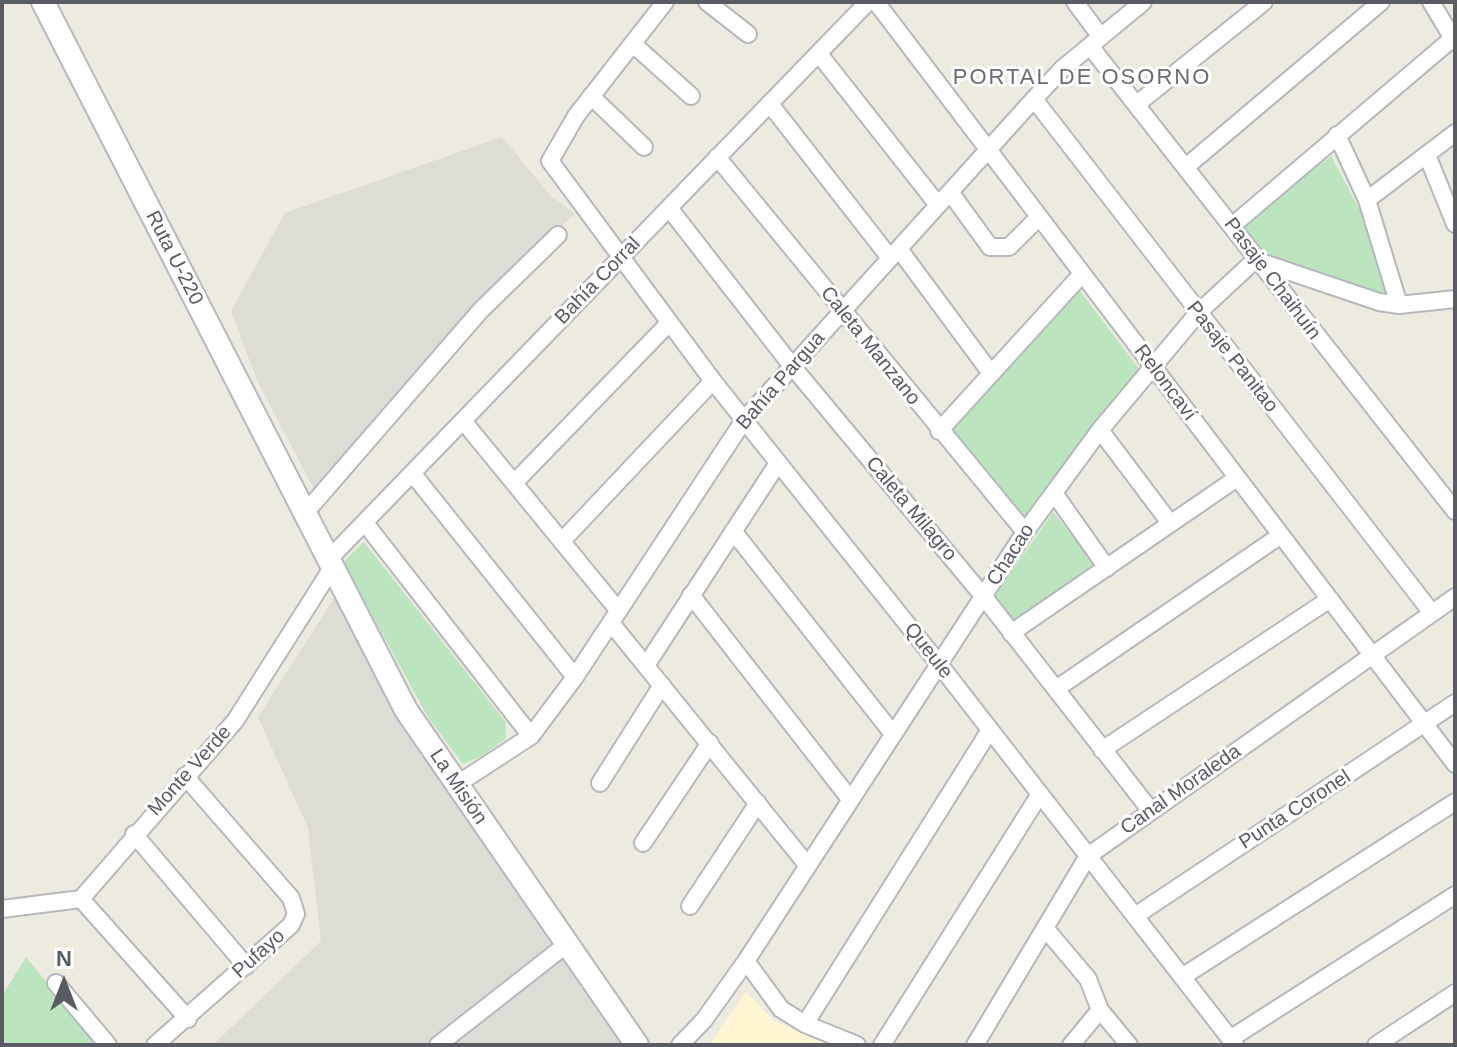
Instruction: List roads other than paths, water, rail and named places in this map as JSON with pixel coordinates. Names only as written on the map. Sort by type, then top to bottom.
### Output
[{"type":"street","name":"Ruta U-220","points":[[43,2],[305,513]]},
{"type":"street","points":[[644,147],[591,96],[665,2]]},
{"type":"street","points":[[707,2],[748,34]]},
{"type":"street","name":"Bahía Corral","points":[[330,564],[365,523],[868,2]]},
{"type":"street","name":"Reloncaví","points":[[876,2],[1455,764]]},
{"type":"street","name":"Pasaje Chaihuín","points":[[1075,2],[1137,104],[1233,225],[1255,260],[1451,501]]},
{"type":"street","name":"Bahía Pargua","points":[[456,785],[531,736],[575,677],[744,420],[1034,99],[1143,2]]},
{"type":"street","points":[[1137,104],[1264,2]]},
{"type":"street","points":[[1187,166],[1381,2]]},
{"type":"street","points":[[1233,225],[1454,40],[1431,2]]},
{"type":"street","points":[[633,44],[691,96]]},
{"type":"street","points":[[819,54],[938,205]]},
{"type":"street","name":"Queule","points":[[591,96],[550,161],[713,381],[939,664],[1233,1042]]},
{"type":"street","name":"Pasaje Panitao","points":[[1034,99],[1432,613]]},
{"type":"street","points":[[770,104],[990,372]]},
{"type":"street","points":[[1367,200],[1455,133]]},
{"type":"street","points":[[1337,135],[1367,200],[1399,305]]},
{"type":"street","points":[[1427,155],[1455,224]]},
{"type":"street","name":"Caleta Manzano","points":[[717,157],[1025,532]]},
{"type":"street","points":[[950,192],[990,247],[1009,247],[1039,217]]},
{"type":"street","name":"Caleta Milagro","points":[[669,208],[792,366],[984,597],[1151,811]]},
{"type":"street","points":[[305,513],[481,310],[558,235]]},
{"type":"street","points":[[1255,260],[1399,305],[1455,299]]},
{"type":"street","name":"Chacao","points":[[680,1045],[704,1020],[746,961],[1025,532],[1100,430],[1198,313],[1255,260]]},
{"type":"street","points":[[939,431],[1082,274]]},
{"type":"street","points":[[516,481],[669,323]]},
{"type":"street","points":[[562,541],[713,381]]},
{"type":"street","points":[[464,422],[516,481],[562,541],[662,685],[808,866]]},
{"type":"street","points":[[1100,430],[1170,523]]},
{"type":"street","points":[[647,664],[778,463]]},
{"type":"street","points":[[413,474],[575,677]]},
{"type":"street","points":[[1011,633],[1237,478]]},
{"type":"street","points":[[1054,493],[1107,568]]},
{"type":"street","name":"La Misión","points":[[305,513],[406,710],[637,1045]]},
{"type":"street","points":[[365,523],[531,736]]},
{"type":"street","points":[[733,531],[893,734]]},
{"type":"street","points":[[1056,689],[1281,535]]},
{"type":"street","name":"Monte Verde","points":[[81,899],[134,834],[235,721],[330,564]]},
{"type":"street","points":[[691,595],[850,799]]},
{"type":"street","name":"Canal Moraleda","points":[[975,1045],[1088,856],[1455,597]]},
{"type":"street","points":[[1102,750],[1330,599]]},
{"type":"street","points":[[600,783],[662,685]]},
{"type":"street","name":"Punta Coronel","points":[[1135,916],[1455,703]]},
{"type":"street","points":[[805,1024],[990,730]]},
{"type":"street","points":[[643,843],[710,743]]},
{"type":"street","name":"Pufayo","points":[[155,1045],[291,925],[296,914],[294,903],[185,776]]},
{"type":"street","points":[[882,1045],[1040,794]]},
{"type":"street","points":[[1182,977],[1455,802]]},
{"type":"street","points":[[690,906],[758,803]]},
{"type":"street","points":[[134,834],[246,966]]},
{"type":"street","points":[[1233,1042],[1455,895]]},
{"type":"street","points":[[2,909],[81,899],[188,1019]]},
{"type":"street","points":[[1045,928],[1088,979],[1100,1010],[1129,1045]]},
{"type":"street","points":[[438,1045],[567,944]]},
{"type":"street","points":[[746,961],[781,1009],[805,1024],[857,1045]]},
{"type":"street","points":[[56,983],[108,1045]]},
{"type":"street","points":[[1376,1045],[1455,993]]},
{"type":"street","points":[[1071,1045],[1100,1010]]},
{"type":"district","name":"PORTAL DE OSORNO","points":[[1082,78]]}]
